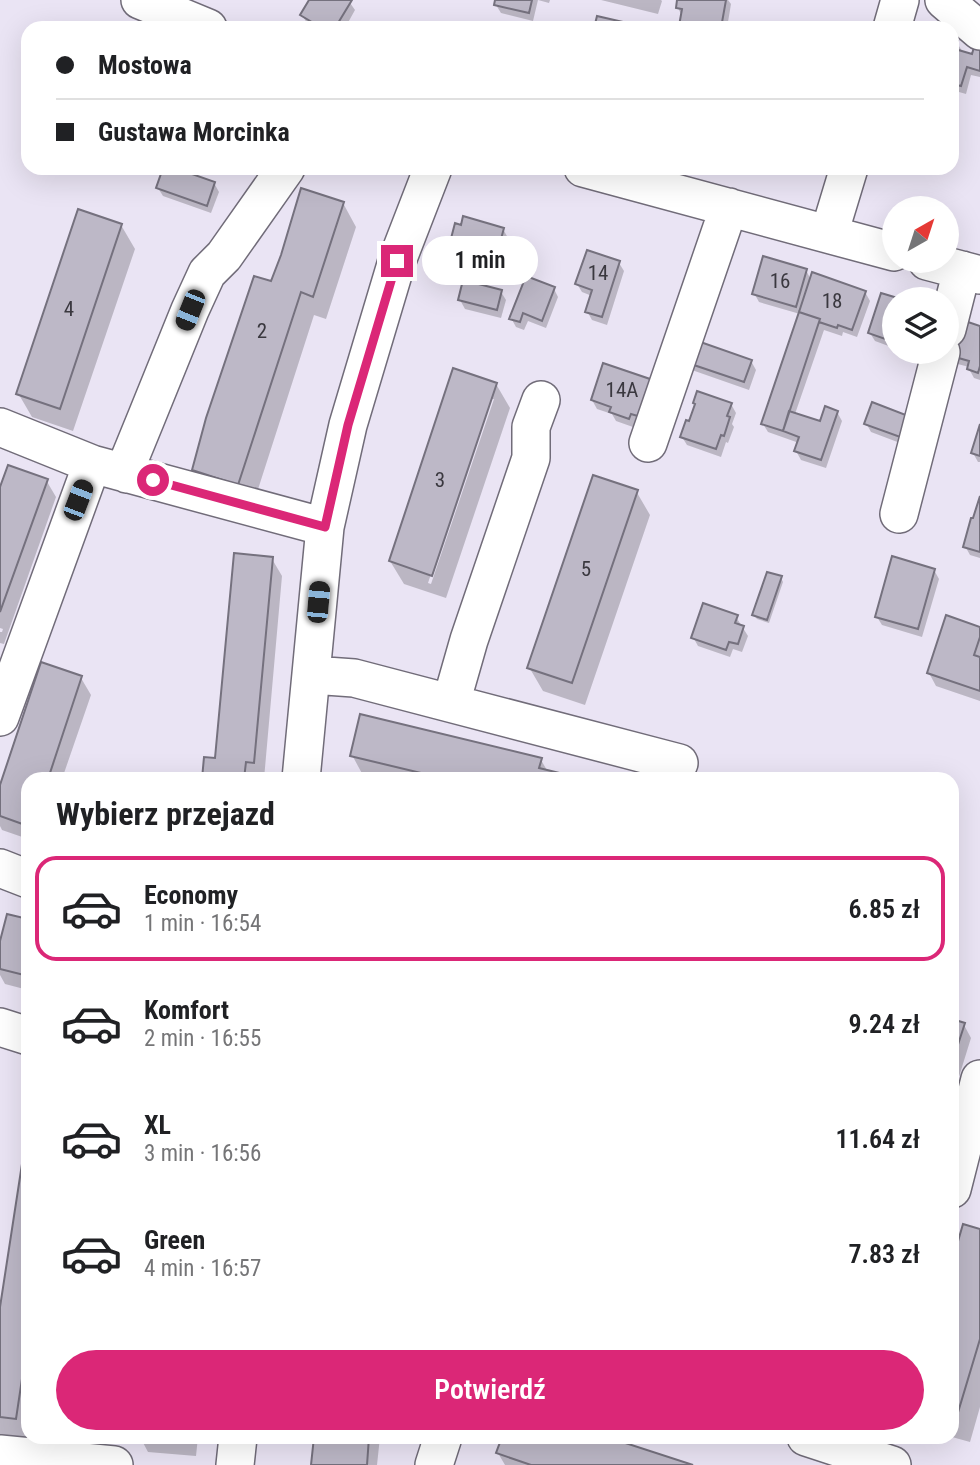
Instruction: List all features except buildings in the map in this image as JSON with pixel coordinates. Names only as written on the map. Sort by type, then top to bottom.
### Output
[{"type":"street","points":[[140,0],[191,21]]},
{"type":"street","points":[[894,21],[900,0]]},
{"type":"street","points":[[944,0],[980,31]]},
{"type":"street","points":[[127,474],[129,460],[207,274],[224,256],[281,175]]},
{"type":"street","points":[[302,772],[325,527],[355,400],[397,261],[430,175]]},
{"type":"street","points":[[609,175],[882,249]]},
{"type":"street","points":[[829,234],[847,175]]},
{"type":"street","points":[[648,443],[729,207]]},
{"type":"street","points":[[959,301],[971,273]]},
{"type":"street","points":[[899,514],[938,364]]},
{"type":"street","points":[[451,703],[469,640],[531,458],[531,426],[541,400]]},
{"type":"street","points":[[0,427],[92,464],[325,527]]},
{"type":"street","points":[[0,717],[92,464]]},
{"type":"street","points":[[312,675],[354,678],[679,763]]},
{"type":"street","points":[[0,868],[21,876]]},
{"type":"street","points":[[0,1027],[21,1033]]},
{"type":"street","points":[[963,1178],[980,1079]]},
{"type":"street","points":[[107,1464],[109,1444]]},
{"type":"street","points":[[235,1465],[237,1444]]},
{"type":"street","points":[[435,1465],[441,1444]]},
{"type":"street","points":[[828,1444],[892,1465]]},
{"type":"street","points":[[0,1454],[114,1465]]},
{"type":"route","points":[[153,480],[325,527],[348,425],[397,261]]}]
